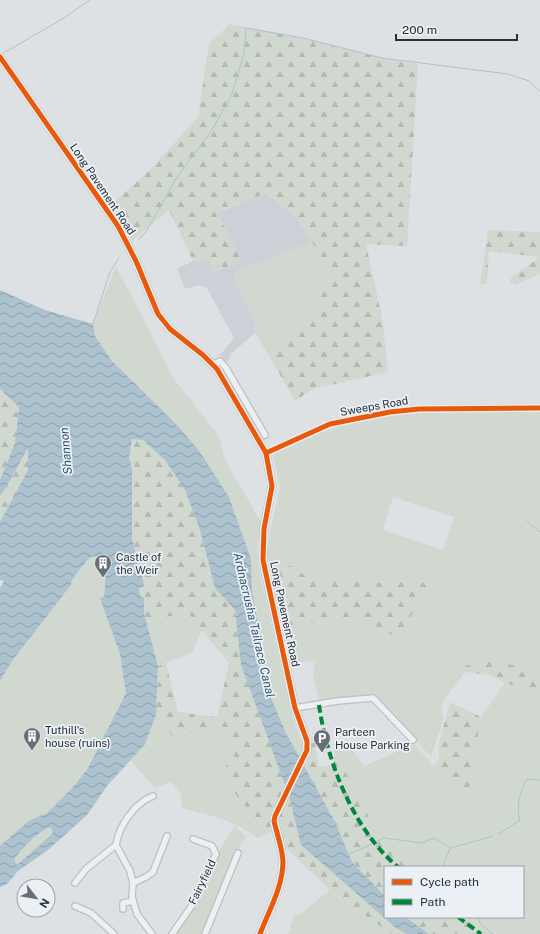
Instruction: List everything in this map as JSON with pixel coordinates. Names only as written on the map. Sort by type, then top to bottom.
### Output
[{"type":"main road","name":"Long Pavement Road","points":[[0,57],[118,226],[136,261],[158,314],[170,330],[203,355],[213,365],[228,385],[266,453],[272,486],[264,529],[263,560],[296,708],[307,741],[307,750],[277,811],[274,821],[283,860],[282,876],[279,890],[260,934]]},
{"type":"street","points":[[213,365],[220,361],[226,368],[264,434]]},
{"type":"street","name":"Sweeps Road","points":[[266,453],[330,424],[390,412],[419,409],[540,408]]},
{"type":"street","points":[[296,708],[338,701],[373,698],[413,740]]},
{"type":"street","points":[[75,883],[86,869],[116,844],[119,834],[130,815],[144,799],[153,796]]},
{"type":"street","points":[[134,883],[153,872],[167,836]]},
{"type":"street","name":"Fairyfield","points":[[172,934],[195,901],[216,854],[212,846],[192,839]]},
{"type":"street","points":[[116,844],[126,861],[134,883],[132,892],[133,901],[140,920],[152,934]]},
{"type":"street","name":"Fairyfield","points":[[206,934],[238,853]]},
{"type":"street","points":[[123,909],[123,903],[133,901]]},
{"type":"street","points":[[75,906],[91,913],[114,934]]},
{"type":"shaded area","points":[[266,193],[296,217],[312,242],[237,271],[234,279],[255,323],[255,333],[231,354],[227,363],[220,355],[234,338],[207,288],[199,285],[185,289],[177,269],[193,261],[211,261],[215,272],[241,261],[217,213]]},
{"type":"green space","points":[[230,24],[303,38],[382,58],[418,64],[407,246],[366,244],[382,317],[388,372],[313,389],[295,401],[271,359],[315,310],[329,281],[323,259],[296,217],[266,193],[217,212],[241,261],[214,273],[211,261],[193,261],[169,210],[132,241],[110,206],[149,171],[198,117],[209,44]]},
{"type":"green space","points":[[488,230],[540,232],[540,274],[515,285],[509,280],[539,257],[489,251],[487,284],[480,285]]},
{"type":"green space","points":[[312,242],[323,259],[329,281],[315,310],[271,359],[255,333],[255,323],[234,279],[237,271]]},
{"type":"green space","points":[[116,266],[174,379],[219,436],[225,460],[261,522],[257,550],[260,573],[292,716],[304,750],[300,761],[286,733],[259,670],[263,650],[252,592],[251,559],[229,497],[198,449],[174,422],[112,361],[95,336],[93,324]]},
{"type":"green space","points":[[0,389],[19,407],[15,443],[0,480]]},
{"type":"green space","points":[[540,410],[540,669],[486,661],[465,666],[465,672],[442,703],[443,721],[431,757],[375,695],[320,702],[313,678],[315,661],[290,663],[267,555],[271,527],[280,488],[273,455],[313,434],[395,413]],"holes":[[[393,497],[454,517],[443,550],[383,530]]]},
{"type":"green space","points":[[132,439],[143,440],[165,460],[185,490],[200,530],[215,588],[235,610],[241,665],[289,796],[301,845],[384,918],[396,928],[407,934],[391,934],[330,890],[283,845],[277,830],[269,833],[219,775],[235,755],[222,728],[172,736],[156,715],[158,666],[166,663],[178,712],[217,717],[229,663],[187,612],[147,622],[144,613],[144,598],[140,596],[139,588],[144,585],[142,570],[132,538],[129,458]]},
{"type":"green space","points":[[28,447],[28,470],[0,522],[0,495],[4,491]]},
{"type":"green space","points":[[98,556],[106,571],[103,605],[120,654],[126,693],[88,768],[74,786],[47,813],[30,820],[0,847],[0,681],[12,661],[71,585],[73,579],[79,571],[90,557]]},
{"type":"green space","points":[[290,566],[317,583],[363,575],[370,583],[428,583],[399,639],[359,617],[283,626],[276,568]]},
{"type":"green space","points":[[187,612],[202,630],[192,653],[158,666],[147,622]]},
{"type":"green space","points":[[486,661],[540,669],[540,689],[523,689],[505,683],[490,675],[465,672],[465,666]]},
{"type":"green space","points":[[505,683],[523,689],[540,689],[540,934],[496,934],[472,918],[524,918],[524,866],[409,866],[378,834],[350,780],[335,755],[334,749],[350,746],[364,766],[414,744],[434,766],[468,795],[481,717]]},
{"type":"green space","points":[[450,702],[481,717],[468,796],[434,766],[439,759],[439,744]]},
{"type":"green space","points":[[156,715],[172,735],[222,728],[235,755],[219,775],[269,833],[257,838],[230,822],[182,808],[181,794],[171,782],[155,788],[130,760],[145,744]]},
{"type":"green space","points":[[311,743],[315,743],[319,767],[332,765],[335,755],[350,780],[378,834],[409,866],[384,866],[384,895],[352,862],[335,822],[303,765],[310,752]]},
{"type":"green space","points":[[235,825],[246,837],[236,851],[204,934],[174,934],[197,903],[221,848]]},
{"type":"green space","points":[[51,827],[53,833],[17,865],[14,860],[21,850],[35,836]]},
{"type":"green space","points":[[330,890],[391,934],[288,934],[294,916],[300,914]]},
{"type":"green space","points":[[408,918],[472,918],[496,934],[429,934]]},
{"type":"water","points":[[0,290],[45,310],[93,324],[95,336],[112,361],[174,422],[198,449],[229,497],[251,559],[252,592],[263,650],[259,670],[286,733],[335,822],[352,862],[384,895],[384,918],[301,845],[289,796],[241,665],[235,610],[215,588],[200,530],[185,490],[165,460],[143,440],[132,439],[129,458],[132,469],[132,538],[144,586],[139,588],[140,596],[144,598],[144,613],[158,666],[156,715],[145,744],[107,786],[87,815],[48,850],[18,871],[7,884],[0,887],[0,846],[30,820],[47,813],[74,786],[88,768],[126,693],[120,654],[100,598],[104,597],[106,571],[98,556],[90,557],[79,571],[73,579],[71,585],[12,661],[0,681],[0,588],[4,581],[0,580],[0,522],[28,470],[28,448],[4,491],[0,495],[0,480],[15,443],[19,407],[0,389]],"holes":[[[51,827],[53,833],[17,865],[14,860],[21,850],[40,833]]]},
{"type":"water","points":[[385,918],[407,918],[429,934],[407,934],[396,928]]},
{"type":"waterway","points":[[2,54],[64,18],[90,0]]},
{"type":"waterway","points":[[139,239],[146,232],[177,177],[212,130],[232,94],[244,54],[246,28],[303,38],[382,58],[508,74],[529,81],[540,91]]},
{"type":"waterway","points":[[93,324],[110,272],[119,258]]},
{"type":"waterway","points":[[527,521],[540,532]]},
{"type":"waterway","points":[[499,834],[520,820],[518,810],[519,799],[522,788],[527,779],[540,780]]},
{"type":"waterway","points":[[451,848],[493,836]]},
{"type":"waterway","points":[[377,841],[384,838],[422,843],[434,838],[450,848]]},
{"type":"waterway","points":[[349,854],[375,843]]},
{"type":"waterway","points":[[445,866],[444,863],[450,849]]},
{"type":"waterway","points":[[479,918],[479,922],[493,934]]},
{"type":"marked path","points":[[319,705],[328,749],[355,814],[382,852],[397,866]]},
{"type":"marked path","points":[[459,918],[481,934]]},
{"type":"cycle path","points":[[0,57],[118,226],[136,261],[158,314],[170,329],[203,355],[217,369],[266,453],[272,486],[264,529],[263,560],[295,708],[307,741],[307,750],[275,816],[274,821],[281,846],[283,861],[281,880],[260,934]]},
{"type":"cycle path","points":[[266,453],[330,424],[390,412],[419,409],[540,408]]},
{"type":"place","name":"Castle of the Weir","points":[[103,578]]},
{"type":"place","name":"Tuthill's house (ruins)","points":[[32,751]]},
{"type":"place","name":"Parteen House Parking","points":[[322,753]]},
{"type":"water label","name":"Shannon","points":[[66,451]]},
{"type":"water label","name":"Ardnacrusha Tailrace Canal","points":[[254,625]]}]
